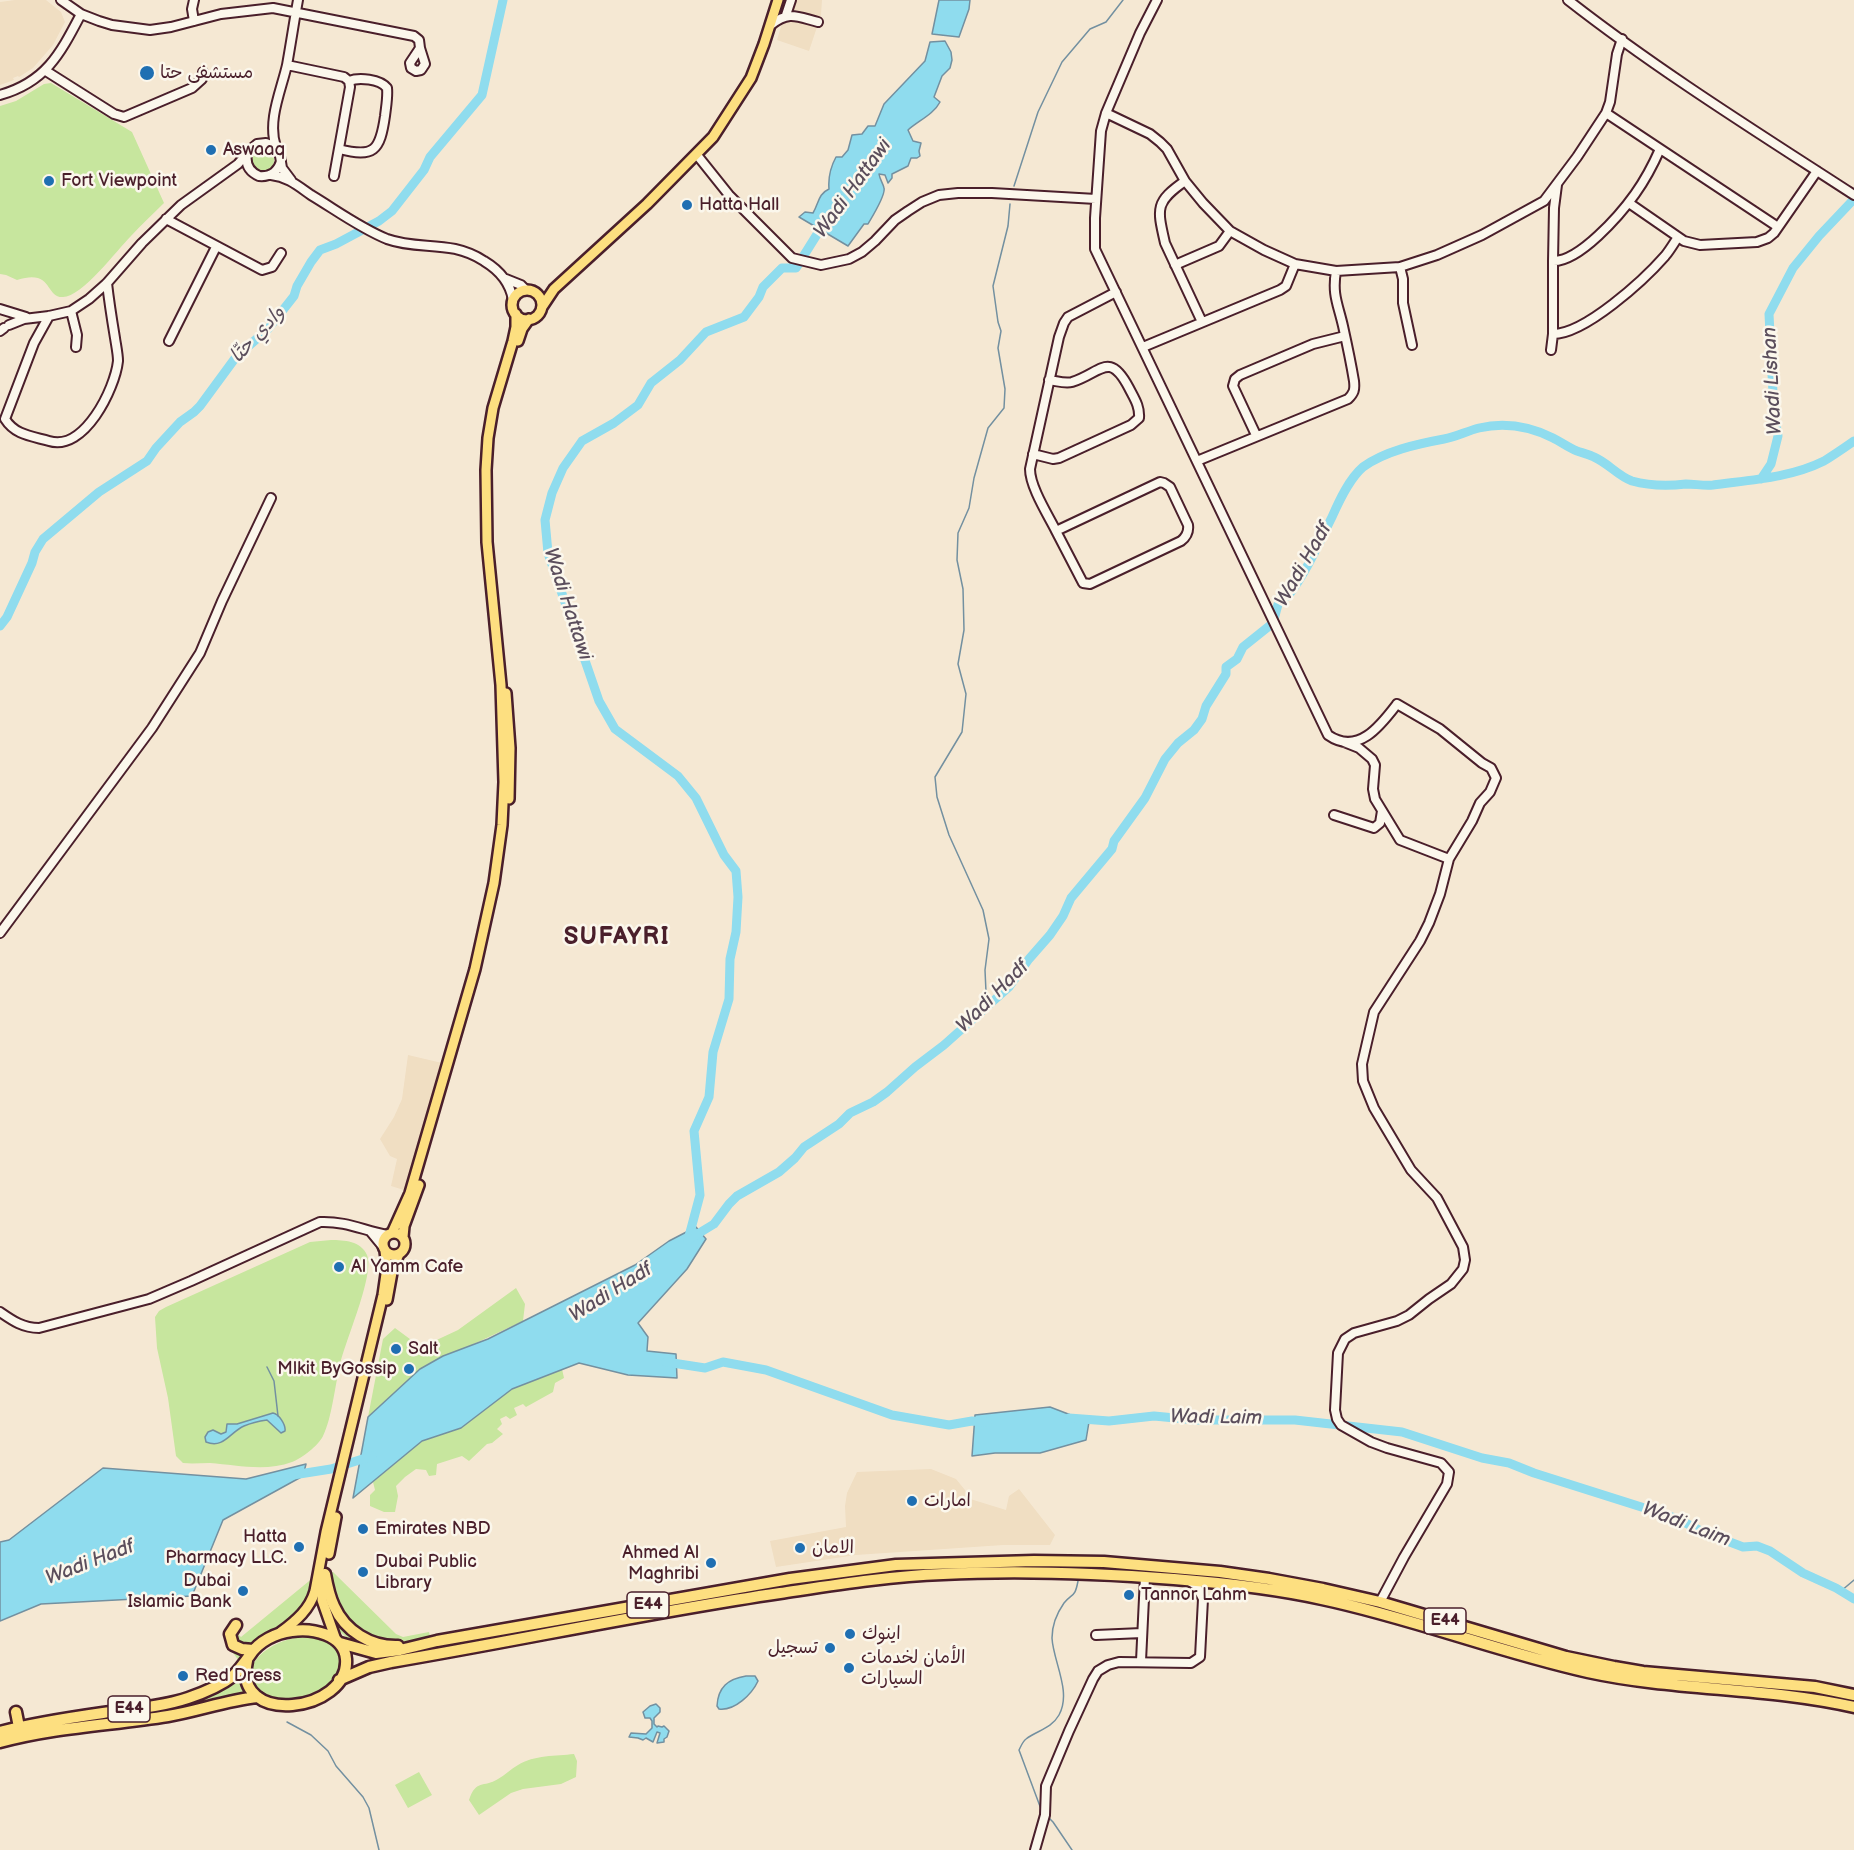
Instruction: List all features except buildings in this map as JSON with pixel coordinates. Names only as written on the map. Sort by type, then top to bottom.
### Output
[{"type":"highway","points":[[984,1572],[996,1568],[1017,1568],[1020,1565],[1018,1562]]},
{"type":"highway","name":"E44","points":[[338,1641],[376,1653],[391,1652],[810,1576],[896,1565],[1104,1562],[1220,1572],[1299,1584],[1380,1602],[1566,1657],[1614,1667],[1643,1672],[1815,1687],[1854,1695]]},
{"type":"highway","name":"E44","points":[[339,1680],[369,1667],[391,1662],[733,1600],[918,1575],[1048,1572],[1189,1580],[1297,1594],[1376,1612],[1600,1675],[1643,1682],[1815,1699],[1851,1705]]},
{"type":"highway","points":[[325,1574],[333,1605],[352,1630],[380,1644],[416,1646]]},
{"type":"highway","points":[[236,1625],[230,1634],[233,1645],[253,1650]]},
{"type":"highway","points":[[302,1630],[314,1631],[338,1641],[346,1658],[346,1666],[339,1680],[322,1696],[300,1704],[274,1705],[258,1697],[248,1684],[247,1660],[253,1650],[279,1634],[302,1630]]},
{"type":"highway","name":"E44","points":[[0,1742],[143,1713],[210,1689],[232,1677],[247,1660]]},
{"type":"highway","name":"E44","points":[[0,1732],[46,1722],[143,1713],[168,1716],[235,1700],[258,1697]]},
{"type":"highway","points":[[16,1712],[19,1727]]},
{"type":"main road","points":[[344,1463],[390,1291],[393,1267],[399,1254],[405,1248],[404,1226],[416,1195],[448,1074],[480,970],[500,879],[509,812],[511,757],[493,545],[491,471],[494,427],[500,397],[520,334],[529,319],[537,315],[549,295],[563,281],[606,243],[713,137],[751,78],[778,0]]},
{"type":"main road","points":[[529,319],[519,317],[513,310],[513,300],[520,291],[546,288],[563,281]]},
{"type":"main road","points":[[530,290],[541,298],[542,307]]},
{"type":"main road","points":[[338,1641],[322,1600],[344,1463],[383,1295],[387,1267],[384,1239],[390,1234],[410,1194],[475,969],[494,883],[502,825],[504,782],[501,685],[487,542],[486,470],[491,415],[513,341],[516,314]]},
{"type":"main road","points":[[390,1234],[397,1233],[403,1237]]},
{"type":"main road","points":[[384,1250],[390,1254],[399,1254]]},
{"type":"main road","points":[[279,1634],[300,1616],[314,1597],[339,1489]]},
{"type":"street","points":[[61,0],[81,14],[112,25],[150,30],[213,16],[273,8],[414,36],[418,39],[420,48]]},
{"type":"street","points":[[194,0],[192,9],[194,21]]},
{"type":"street","points":[[291,180],[282,168],[273,132],[273,122],[298,0]]},
{"type":"street","points":[[786,15],[791,0]]},
{"type":"street","points":[[1157,0],[1140,33],[1106,113],[1099,152],[1095,249],[1328,735],[1368,753],[1375,771],[1374,796],[1397,836],[1403,842],[1449,859]]},
{"type":"street","points":[[1568,0],[1604,28],[1700,94],[1854,195]]},
{"type":"street","points":[[0,95],[21,88],[46,71],[60,52],[81,14]]},
{"type":"street","points":[[771,25],[786,15],[818,22]]},
{"type":"street","points":[[1106,113],[1150,134],[1160,142],[1185,181],[1203,203],[1230,231],[1264,250],[1295,264],[1336,271],[1400,267],[1437,255],[1482,235],[1544,201],[1577,157],[1605,113],[1610,102],[1617,54],[1622,39]]},
{"type":"street","points":[[286,65],[344,77],[349,81],[350,87],[334,176]]},
{"type":"street","points":[[46,71],[114,114],[124,117],[192,88],[202,79],[203,72]]},
{"type":"street","points":[[339,149],[359,153],[367,152],[377,145],[381,137],[387,88],[382,82],[356,79],[349,81]]},
{"type":"street","points":[[1605,113],[1778,227]]},
{"type":"street","points":[[3,328],[31,318],[71,311],[89,299],[107,283],[166,219],[198,191],[228,172],[248,154],[265,137],[273,122]]},
{"type":"street","points":[[257,144],[266,143],[276,147]]},
{"type":"street","points":[[1552,261],[1559,261],[1579,251],[1629,203],[1660,149]]},
{"type":"street","points":[[248,154],[247,163],[249,169],[254,173],[259,176],[271,175],[291,180],[353,221],[379,235],[397,242],[452,247],[466,252],[484,261],[504,278],[530,290]]},
{"type":"street","points":[[695,157],[792,258],[821,264],[849,259],[862,252],[908,210],[939,195],[992,193],[1096,199]]},
{"type":"street","points":[[271,175],[277,171],[281,161]]},
{"type":"street","points":[[1629,203],[1684,241],[1700,245],[1757,242],[1768,238],[1778,227],[1817,171]]},
{"type":"street","points":[[228,172],[254,173]]},
{"type":"street","points":[[1185,181],[1167,194],[1162,201],[1165,243],[1202,321]]},
{"type":"street","points":[[1551,350],[1553,334],[1552,261],[1557,184]]},
{"type":"street","points":[[1538,204],[1545,204],[1554,212]]},
{"type":"street","points":[[166,219],[262,270],[272,267],[281,253]]},
{"type":"street","points":[[1175,265],[1219,246],[1230,231]]},
{"type":"street","points":[[1553,334],[1575,329],[1610,306],[1638,283],[1665,256],[1678,237]]},
{"type":"street","points":[[169,340],[216,247]]},
{"type":"street","points":[[1143,347],[1286,286],[1295,264]]},
{"type":"street","points":[[1400,267],[1403,279],[1403,303],[1412,345]]},
{"type":"street","points":[[1197,461],[1348,399],[1352,395],[1355,390],[1354,381],[1334,297],[1336,271]]},
{"type":"street","points":[[504,278],[512,292],[513,300]]},
{"type":"street","points":[[49,316],[34,343],[5,419],[12,429],[54,443],[69,440],[82,432],[114,381],[118,359],[107,283]]},
{"type":"street","points":[[1056,531],[1160,482],[1170,487],[1188,525],[1188,530],[1181,541],[1088,584],[1081,581],[1056,531],[1030,475],[1049,380],[1064,323],[1068,317],[1116,292]]},
{"type":"street","points":[[4,310],[31,318]]},
{"type":"street","points":[[3,328],[12,319],[4,310]]},
{"type":"street","points":[[71,311],[77,335],[76,347]]},
{"type":"street","points":[[1256,435],[1233,386],[1235,379],[1313,344],[1345,336]]},
{"type":"street","points":[[1033,454],[1053,459],[1059,458],[1131,425],[1138,418],[1139,408],[1121,373],[1116,368],[1107,366],[1070,382],[1049,380]]},
{"type":"street","points":[[0,933],[152,728],[200,653],[271,498]]},
{"type":"street","points":[[1343,741],[1358,740],[1368,736],[1376,730],[1397,704],[1440,729],[1491,768],[1495,780],[1449,859],[1440,894],[1425,932],[1374,1012],[1362,1064],[1363,1081],[1374,1108],[1411,1170],[1437,1198],[1463,1247],[1465,1260],[1463,1269],[1451,1284],[1409,1315],[1397,1321],[1354,1333],[1345,1339],[1338,1353],[1335,1410],[1341,1425],[1371,1442],[1441,1463],[1449,1473],[1447,1484],[1380,1602]]},
{"type":"street","points":[[1334,815],[1374,828],[1380,823],[1382,811]]},
{"type":"street","points":[[0,1312],[20,1325],[39,1328],[149,1299],[320,1222],[342,1222],[390,1234]]},
{"type":"street","points":[[366,1229],[378,1239],[384,1250]]},
{"type":"street","points":[[1141,1661],[1145,1577]]},
{"type":"street","points":[[1189,1580],[1196,1585],[1203,1599]]},
{"type":"street","points":[[1035,1850],[1045,1815],[1046,1786],[1098,1671],[1119,1662],[1191,1663],[1197,1660],[1201,1653],[1203,1599],[1206,1593],[1219,1583]]},
{"type":"street","points":[[1096,1635],[1142,1634]]},
{"type":"shaded area","points":[[46,0],[61,12],[65,22],[53,45],[33,68],[13,78],[14,80],[0,85],[0,2]]},
{"type":"shaded area","points":[[789,0],[822,0],[821,15],[809,51],[777,40]]},
{"type":"shaded area","points":[[408,1055],[442,1063],[407,1191],[391,1186],[397,1159],[390,1156],[380,1139],[402,1099]]},
{"type":"shaded area","points":[[931,1469],[956,1479],[965,1490],[967,1498],[1006,1510],[1009,1496],[1019,1489],[1055,1535],[1050,1545],[1003,1545],[856,1555],[776,1567],[770,1541],[846,1527],[847,1493],[857,1472]]},
{"type":"green space","points":[[51,83],[132,132],[164,203],[99,272],[80,289],[63,297],[53,293],[43,280],[29,277],[17,280],[0,274],[0,106],[16,101],[44,84]]},
{"type":"green space","points":[[263,149],[271,152],[274,160],[271,168],[263,171],[255,168],[252,160],[255,152]]},
{"type":"green space","points":[[347,1241],[361,1247],[367,1255],[368,1264],[363,1292],[340,1365],[329,1420],[321,1440],[300,1458],[272,1467],[183,1463],[176,1456],[168,1398],[157,1348],[155,1317],[166,1307],[310,1242]]},
{"type":"green space","points":[[516,1288],[525,1304],[523,1321],[420,1369],[368,1417],[383,1339],[395,1328],[414,1342],[428,1344],[458,1330]]},
{"type":"green space","points":[[562,1369],[564,1378],[555,1383],[553,1392],[526,1407],[523,1404],[514,1408],[517,1415],[510,1419],[506,1416],[500,1419],[502,1424],[497,1429],[503,1434],[492,1443],[487,1444],[469,1461],[462,1456],[437,1464],[436,1475],[429,1476],[426,1470],[416,1469],[396,1486],[398,1496],[395,1512],[384,1512],[370,1506],[370,1495],[375,1490],[373,1482],[422,1441],[461,1428],[512,1389]]},
{"type":"green space","points":[[329,1572],[333,1572],[396,1634],[403,1637],[429,1632],[431,1640],[385,1649],[366,1646],[342,1634],[336,1627],[329,1609]]},
{"type":"green space","points":[[314,1577],[317,1579],[305,1608],[281,1627],[253,1644],[239,1661],[228,1646],[236,1640],[236,1636],[238,1634],[241,1637]]},
{"type":"green space","points":[[315,1637],[334,1646],[343,1657],[345,1664],[336,1682],[314,1697],[282,1702],[258,1693],[251,1675],[255,1661],[260,1655],[274,1645],[289,1639]]},
{"type":"green space","points":[[241,1677],[242,1685],[249,1696],[155,1714],[152,1712],[211,1696],[232,1685]]},
{"type":"green space","points":[[574,1754],[577,1761],[576,1777],[561,1784],[523,1789],[511,1793],[479,1815],[469,1800],[477,1786],[493,1782],[524,1762],[531,1759]]},
{"type":"green space","points":[[419,1772],[432,1795],[408,1808],[395,1785]]},
{"type":"water","points":[[939,0],[970,0],[959,37],[932,34]]},
{"type":"water","points":[[945,41],[951,52],[952,60],[950,68],[942,76],[934,97],[940,102],[930,114],[908,130],[913,141],[921,143],[920,156],[911,158],[908,166],[892,174],[888,183],[885,175],[879,174],[884,186],[883,196],[868,224],[864,224],[848,246],[799,217],[805,212],[813,213],[821,196],[829,189],[832,165],[836,157],[842,157],[848,150],[852,135],[862,134],[868,126],[875,126],[884,104],[925,61],[930,42]]},
{"type":"water","points":[[696,1227],[706,1239],[687,1269],[638,1323],[648,1337],[647,1351],[676,1354],[677,1378],[628,1375],[579,1363],[512,1389],[461,1428],[422,1441],[353,1498],[368,1417],[420,1369],[443,1356],[488,1339],[635,1265],[669,1241]]},
{"type":"water","points":[[1050,1407],[1089,1422],[1086,1440],[1040,1453],[995,1453],[972,1456],[975,1415]]},
{"type":"water","points":[[273,1413],[282,1420],[285,1431],[281,1433],[267,1420],[244,1426],[222,1442],[212,1444],[206,1442],[205,1437],[208,1432],[213,1430],[221,1434],[226,1432],[227,1424],[237,1424]]},
{"type":"water","points":[[306,1464],[303,1476],[223,1520],[192,1596],[41,1604],[0,1621],[0,1542],[9,1540],[103,1468],[246,1479]]},
{"type":"water","points":[[755,1676],[758,1681],[752,1691],[737,1704],[719,1709],[717,1706],[719,1694],[725,1685],[734,1679]]},
{"type":"water","points":[[656,1704],[660,1712],[654,1718],[654,1724],[657,1727],[664,1726],[669,1731],[664,1742],[657,1743],[660,1733],[657,1732],[653,1742],[646,1738],[643,1740],[629,1737],[631,1733],[646,1734],[652,1728],[652,1721],[650,1718],[645,1718],[643,1712]]},
{"type":"waterway","name":"وادي حتّا","points":[[0,626],[7,617],[35,552],[43,539],[99,492],[147,461],[180,422],[200,406],[236,357],[268,329],[294,296],[297,286],[320,250],[379,221],[392,211],[424,170],[430,157],[482,95],[503,0]]},
{"type":"waterway","points":[[1014,186],[1038,112],[1062,62],[1090,29],[1106,22],[1123,0]]},
{"type":"waterway","name":"Wadi Lishan","points":[[1761,479],[1771,464],[1778,436],[1774,413],[1769,314],[1793,268],[1854,199]]},
{"type":"waterway","points":[[991,1003],[986,992],[985,970],[989,939],[983,910],[949,835],[937,797],[935,777],[962,732],[966,694],[958,664],[964,630],[963,589],[957,560],[958,533],[969,508],[974,478],[988,428],[1004,408],[1005,389],[998,348],[1001,331],[993,286],[1008,226],[1010,204]]},
{"type":"waterway","name":"Wadi Hattawi","points":[[688,1240],[700,1195],[694,1131],[709,1097],[713,1052],[729,999],[730,959],[736,932],[738,897],[736,871],[724,855],[696,798],[678,776],[615,729],[599,701],[548,553],[545,520],[552,493],[563,468],[582,441],[614,423],[638,405],[651,383],[680,360],[706,332],[744,317],[759,297],[763,287],[782,268],[796,268],[826,220]]},
{"type":"waterway","name":"Wadi Hadf","points":[[691,1238],[714,1224],[737,1196],[779,1172],[804,1147],[839,1124],[850,1113],[887,1092],[1009,987],[1050,935],[1063,916],[1071,898],[1112,849],[1114,841],[1145,798],[1165,759],[1202,719],[1206,706],[1226,674],[1226,667],[1237,659],[1243,647],[1273,623],[1280,597],[1288,596],[1301,578],[1345,491],[1363,467],[1402,449],[1479,428],[1508,425],[1544,434],[1574,450],[1590,455],[1632,481],[1659,485],[1710,485],[1770,478],[1798,471],[1824,461],[1854,441]]},
{"type":"waterway","name":"Wadi Laim","points":[[666,1362],[705,1368],[723,1362],[766,1370],[892,1415],[949,1425],[972,1421],[987,1422]]},
{"type":"waterway","points":[[267,1367],[274,1381],[278,1416]]},
{"type":"waterway","name":"Wadi Laim","points":[[1069,1418],[1109,1421],[1154,1416],[1196,1420],[1295,1420],[1402,1432],[1482,1458],[1509,1463],[1678,1519],[1701,1531],[1743,1547],[1757,1546],[1770,1551],[1803,1573],[1854,1599]]},
{"type":"waterway","name":"Wadi Hadf","points":[[293,1475],[331,1469],[372,1456]]},
{"type":"waterway","points":[[1841,1591],[1854,1580]]},
{"type":"waterway","points":[[1041,1809],[1019,1750],[1026,1739],[1048,1726],[1059,1715],[1064,1696],[1052,1633],[1059,1611],[1074,1593],[1078,1581]]},
{"type":"waterway","points":[[287,1722],[311,1735],[328,1751],[336,1766],[363,1797],[369,1808],[379,1850]]},
{"type":"waterway","points":[[1048,1817],[1072,1850]]},
{"type":"place","name":"مستشفى حتا","points":[[147,73]]},
{"type":"place","name":"Aswaaq","points":[[211,150]]},
{"type":"place","name":"Fort Viewpoint","points":[[49,181]]},
{"type":"place","name":"Hatta Hall","points":[[687,205]]},
{"type":"place","name":"Al Yamm Cafe","points":[[339,1267]]},
{"type":"place","name":"Salt","points":[[396,1349]]},
{"type":"place","name":"Mlkit ByGossip","points":[[409,1369]]},
{"type":"place","name":"امارات","points":[[912,1501]]},
{"type":"place","name":"Emirates NBD","points":[[363,1529]]},
{"type":"place","name":"Hatta Pharmacy LLC.","points":[[299,1547]]},
{"type":"place","name":"الامان","points":[[800,1548]]},
{"type":"place","name":"Ahmed Al Maghribi","points":[[711,1563]]},
{"type":"place","name":"Dubai Public Library","points":[[363,1572]]},
{"type":"place","name":"Dubai Islamic Bank","points":[[243,1591]]},
{"type":"place","name":"Tannor Lahm","points":[[1129,1595]]},
{"type":"place","name":"اينوك","points":[[850,1634]]},
{"type":"place","name":"تسجيل","points":[[830,1648]]},
{"type":"place","name":"الأمان لخدمات السيارات","points":[[849,1668]]},
{"type":"place","name":"Red Dress","points":[[183,1676]]},
{"type":"district","name":"SUFAYRI","points":[[617,938]]}]
